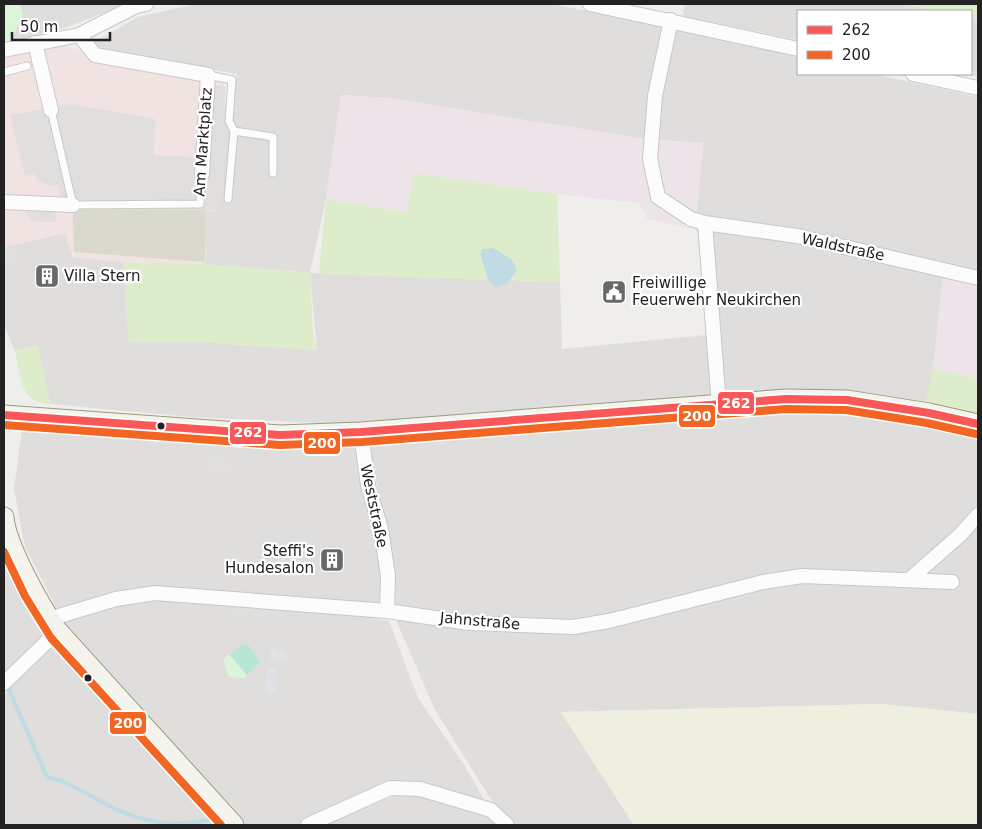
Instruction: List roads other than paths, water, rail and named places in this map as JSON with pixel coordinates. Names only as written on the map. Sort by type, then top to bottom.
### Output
[{"type":"main road","points":[[4,415],[230,433],[280,435],[361,432],[786,400],[847,400],[928,413],[978,424]]},
{"type":"main road","points":[[4,517],[8,538],[53,625],[234,825]]},
{"type":"street","points":[[4,50],[79,35],[136,6],[146,4]]},
{"type":"street","points":[[590,4],[797,48]]},
{"type":"street","name":"Waldstraße","points":[[671,20],[655,96],[650,160],[658,197],[691,220],[797,236],[978,278]]},
{"type":"street","name":"Am Marktplatz","points":[[79,35],[95,55],[208,74],[202,174]]},
{"type":"street","points":[[35,43],[51,110]]},
{"type":"street","points":[[918,75],[978,88]]},
{"type":"street","name":"Am Marktplatz","points":[[4,202],[73,205]]},
{"type":"street","points":[[706,223],[719,406]]},
{"type":"street","name":"Weststraße","points":[[361,432],[368,486],[382,529],[388,576],[388,611]]},
{"type":"street","points":[[910,579],[960,535],[978,516]]},
{"type":"street","name":"Jahnstraße","points":[[53,625],[116,599],[156,593],[388,611],[469,623],[573,626],[609,621],[763,582],[802,576],[952,582]]},
{"type":"street","points":[[4,683],[53,625]]},
{"type":"street","points":[[308,825],[390,788],[420,788],[491,810],[508,825]]},
{"type":"lane","points":[[4,72],[27,66]]},
{"type":"lane","name":"Am Marktplatz","points":[[208,74],[232,80],[229,121],[234,131],[228,199]]},
{"type":"lane","points":[[51,110],[73,205]]},
{"type":"lane","name":"Am Marktplatz","points":[[234,131],[274,137],[273,173]]},
{"type":"lane","name":"Am Marktplatz","points":[[73,205],[200,204],[202,174]]},
{"type":"water","points":[[493,248],[511,259],[517,270],[508,283],[496,287],[489,282],[480,254],[483,249]]},
{"type":"waterway","points":[[7,685],[47,777],[77,788],[115,809],[148,820],[181,823],[217,819]]},
{"type":"place","name":"Villa Stern","points":[[47,276]]},
{"type":"place","name":"Freiwillige Feuerwehr Neukirchen","points":[[614,292]]},
{"type":"place","name":"Steffi's Hundesalon","points":[[332,560]]}]
